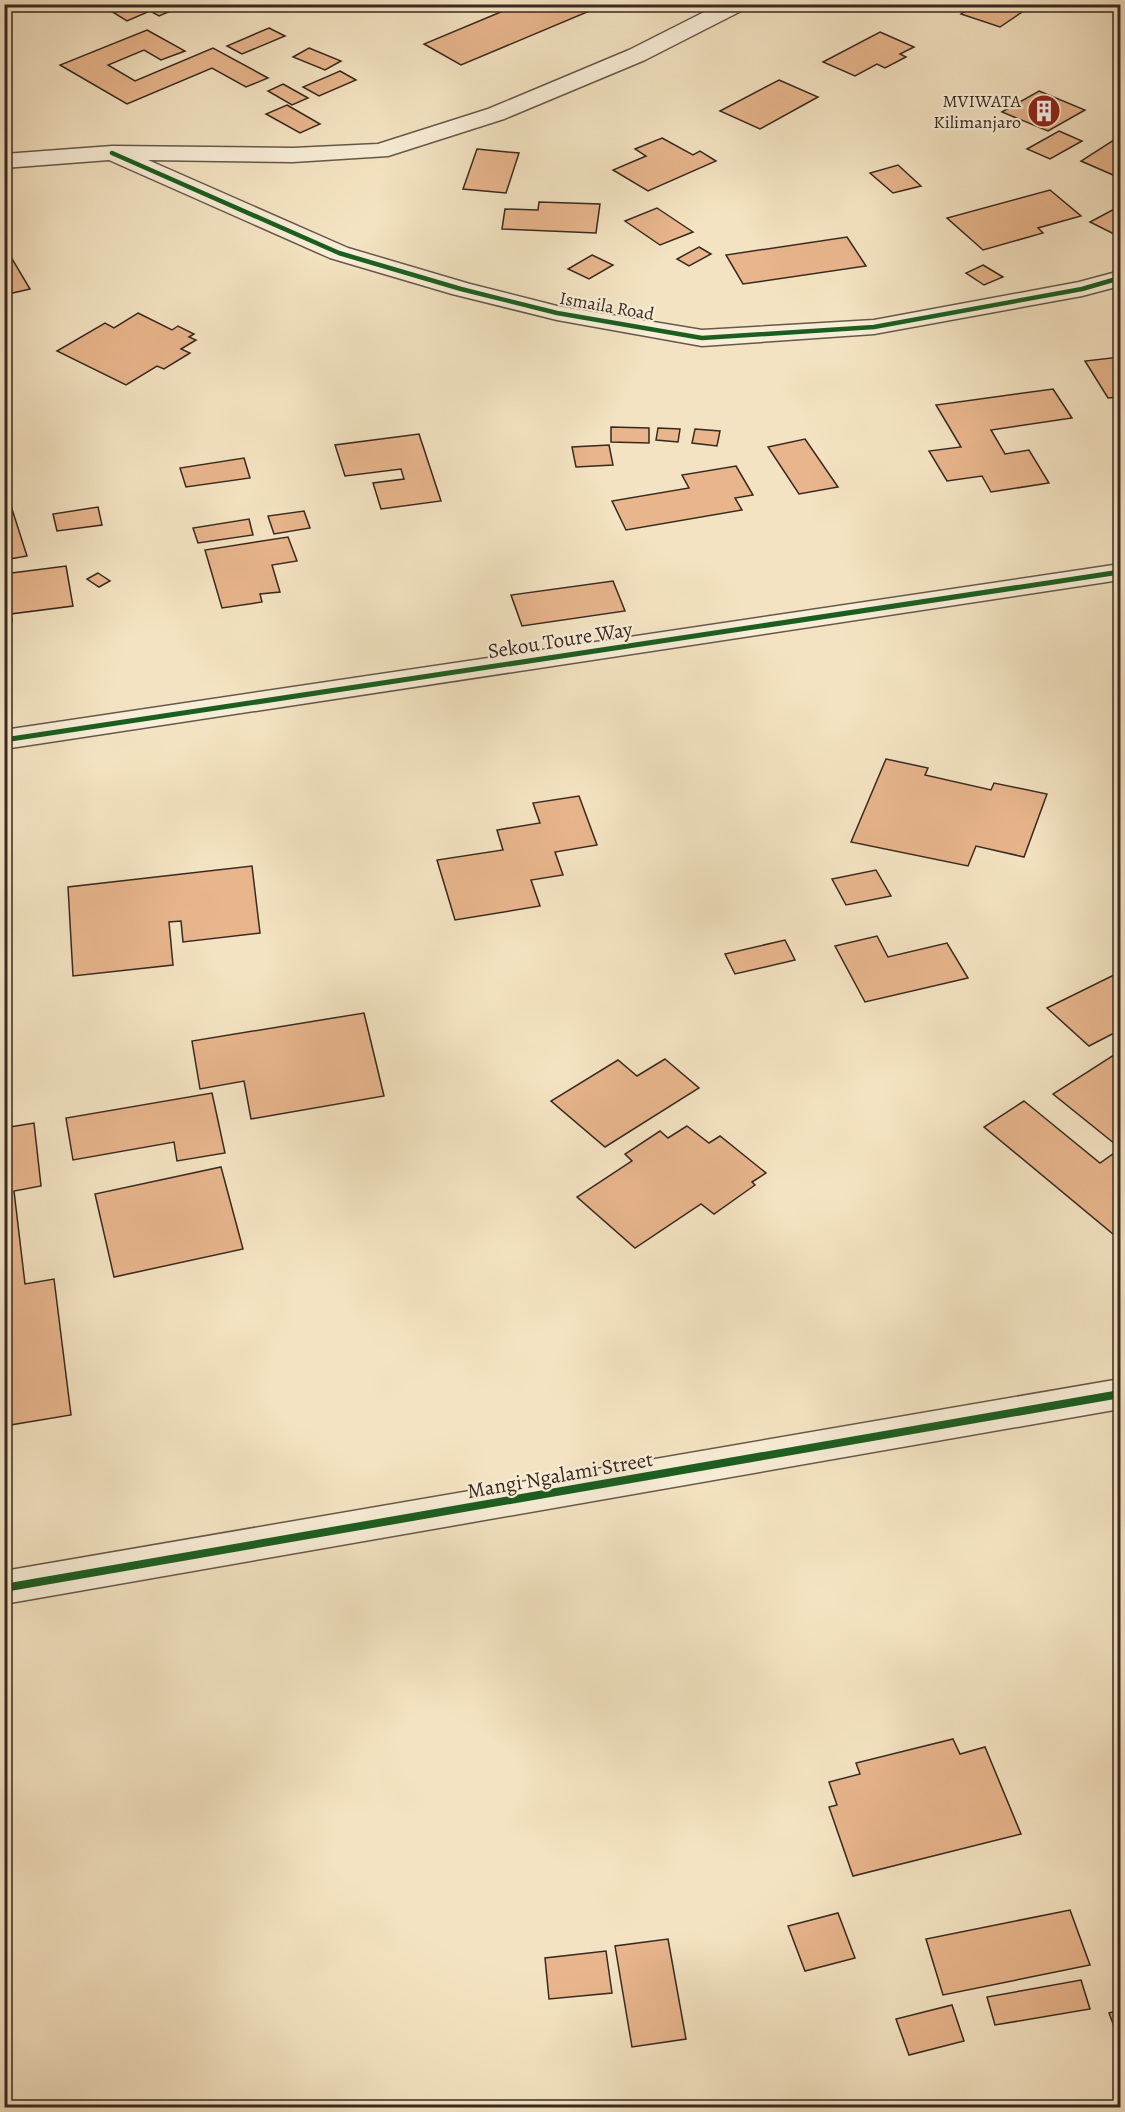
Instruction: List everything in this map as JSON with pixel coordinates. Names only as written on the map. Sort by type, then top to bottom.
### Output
[{"type":"street","points":[[4,161],[112,153],[293,155],[380,151],[496,114],[638,56],[737,4]]},
{"type":"street","name":"Ismaila Road","points":[[112,153],[339,253],[557,313],[702,338],[874,327],[1082,289],[1120,278]]},
{"type":"street","name":"Sekou Toure Way","points":[[4,740],[1120,573]]},
{"type":"street","name":"Mangi Ngalami Street","points":[[4,1588],[1120,1394]]},
{"type":"building","points":[[127,4],[166,4],[127,21],[111,11]]},
{"type":"building","points":[[171,4],[180,7],[159,16],[152,12]]},
{"type":"building","points":[[520,4],[606,4],[461,65],[424,44]]},
{"type":"building","points":[[975,4],[1034,4],[1000,27],[961,14]]},
{"type":"building","points":[[269,28],[285,36],[242,54],[227,46]]},
{"type":"building","points":[[147,30],[185,51],[161,60],[144,50],[108,65],[135,81],[213,48],[268,78],[246,87],[212,68],[127,104],[60,65]]},
{"type":"building","points":[[880,32],[914,47],[900,54],[906,57],[885,68],[877,64],[855,76],[823,62]]},
{"type":"building","points":[[309,48],[341,61],[325,70],[293,57]]},
{"type":"building","points":[[340,71],[356,80],[319,96],[303,87]]},
{"type":"building","points":[[779,80],[818,97],[760,129],[720,111]]},
{"type":"building","points":[[283,84],[308,98],[292,105],[268,91]]},
{"type":"building","name":"MVIWATA Kilimanjaro","points":[[1039,91],[1085,110],[1048,131],[1002,112]]},
{"type":"building","points":[[287,105],[320,124],[300,133],[266,114]]},
{"type":"building","points":[[1059,131],[1082,141],[1050,159],[1027,149]]},
{"type":"building","points":[[1120,136],[1120,178],[1081,161]]},
{"type":"building","points":[[662,138],[693,155],[700,151],[716,161],[648,191],[613,170],[646,156],[635,149]]},
{"type":"building","points":[[477,149],[519,153],[506,193],[463,189]]},
{"type":"building","points":[[898,165],[921,186],[893,193],[870,173]]},
{"type":"building","points":[[1050,190],[1081,216],[1038,228],[1043,233],[983,250],[947,218]]},
{"type":"building","points":[[539,202],[600,204],[596,233],[502,229],[505,209],[538,210]]},
{"type":"building","points":[[1120,206],[1120,237],[1090,222]]},
{"type":"building","points":[[657,208],[693,232],[660,245],[625,221]]},
{"type":"building","points":[[847,237],[866,266],[743,284],[726,255]]},
{"type":"building","points":[[699,247],[711,254],[689,266],[677,259]]},
{"type":"building","points":[[8,252],[30,289],[4,295],[4,253]]},
{"type":"building","points":[[592,255],[613,265],[589,279],[568,269]]},
{"type":"building","points":[[983,265],[1003,277],[984,285],[966,273]]},
{"type":"building","points":[[138,313],[172,330],[178,326],[194,334],[189,337],[196,340],[181,349],[190,353],[164,369],[157,366],[126,385],[57,351],[105,323],[114,328]]},
{"type":"building","points":[[1120,357],[1120,397],[1108,398],[1085,361]]},
{"type":"building","points":[[1053,389],[1072,418],[991,430],[1005,454],[1029,450],[1049,483],[991,492],[982,476],[947,481],[929,451],[961,447],[936,405]]},
{"type":"building","points":[[611,427],[649,428],[649,443],[611,442]]},
{"type":"building","points":[[658,428],[680,429],[678,442],[656,440]]},
{"type":"building","points":[[695,429],[720,431],[717,446],[692,443]]},
{"type":"building","points":[[419,434],[441,501],[381,509],[373,483],[404,479],[401,469],[345,476],[335,445]]},
{"type":"building","points":[[805,439],[838,487],[799,494],[768,447]]},
{"type":"building","points":[[609,445],[613,465],[576,467],[572,447]]},
{"type":"building","points":[[244,458],[250,478],[186,487],[180,468]]},
{"type":"building","points":[[736,466],[753,495],[735,498],[742,510],[626,530],[612,501],[689,488],[682,475]]},
{"type":"building","points":[[4,484],[27,556],[4,560]]},
{"type":"building","points":[[98,507],[102,525],[57,531],[53,514]]},
{"type":"building","points":[[304,511],[310,528],[274,534],[268,516]]},
{"type":"building","points":[[249,519],[253,535],[198,543],[193,528]]},
{"type":"building","points":[[288,537],[297,561],[272,565],[280,592],[260,594],[262,602],[222,608],[205,550]]},
{"type":"building","points":[[66,566],[73,606],[11,614],[12,621],[4,622],[4,574]]},
{"type":"building","points":[[98,573],[110,581],[99,587],[87,579]]},
{"type":"building","points":[[613,581],[625,611],[522,626],[511,595]]},
{"type":"building","points":[[886,759],[928,768],[925,775],[991,790],[994,783],[1047,794],[1024,857],[976,846],[968,866],[851,842]]},
{"type":"building","points":[[579,796],[597,845],[555,852],[563,875],[531,880],[540,906],[455,920],[437,860],[503,850],[497,830],[540,823],[533,803]]},
{"type":"building","points":[[252,866],[260,933],[183,942],[181,921],[169,922],[173,965],[73,976],[68,887]]},
{"type":"building","points":[[876,870],[891,896],[846,905],[832,879]]},
{"type":"building","points":[[877,936],[888,957],[947,943],[968,978],[865,1002],[835,946]]},
{"type":"building","points":[[785,940],[795,960],[735,974],[725,954]]},
{"type":"building","points":[[1120,972],[1120,1030],[1089,1046],[1047,1008]]},
{"type":"building","points":[[364,1013],[384,1096],[251,1119],[244,1081],[200,1089],[192,1041]]},
{"type":"building","points":[[1120,1051],[1120,1148],[1053,1094]]},
{"type":"building","points":[[665,1059],[699,1088],[605,1147],[551,1101],[618,1060],[637,1076]]},
{"type":"building","points":[[212,1093],[225,1153],[177,1161],[174,1142],[73,1160],[66,1118]]},
{"type":"building","points":[[1024,1101],[1100,1163],[1120,1149],[1120,1229],[1113,1234],[984,1127]]},
{"type":"building","points":[[34,1123],[41,1186],[14,1191],[25,1284],[54,1279],[71,1415],[4,1426],[4,1128]]},
{"type":"building","points":[[687,1126],[709,1143],[720,1136],[766,1173],[752,1182],[755,1185],[714,1214],[701,1204],[635,1248],[577,1197],[632,1161],[625,1154],[660,1131],[668,1138]]},
{"type":"building","points":[[221,1167],[243,1249],[114,1277],[95,1194]]},
{"type":"building","points":[[953,1739],[960,1754],[985,1747],[1021,1834],[853,1876],[829,1807],[837,1805],[829,1782],[860,1774],[856,1763]]},
{"type":"building","points":[[1070,1910],[1090,1965],[943,1995],[926,1939]]},
{"type":"building","points":[[838,1913],[855,1958],[805,1971],[788,1926]]},
{"type":"building","points":[[668,1939],[686,2039],[632,2047],[615,1946]]},
{"type":"building","points":[[606,1951],[612,1993],[549,1999],[545,1958]]},
{"type":"building","points":[[1081,1980],[1090,2009],[995,2025],[987,1997]]},
{"type":"building","points":[[952,2005],[964,2041],[909,2055],[896,2019]]},
{"type":"building","points":[[1120,2010],[1120,2042],[1109,2013]]},
{"type":"cycle path","points":[[112,153],[339,253],[461,289],[557,313],[702,338],[874,327],[1082,289],[1120,278]]},
{"type":"cycle path","points":[[4,740],[1120,572]]},
{"type":"cycle path","points":[[4,1588],[1120,1394]]},
{"type":"place","name":"MVIWATA Kilimanjaro","points":[[1044,111]]}]
